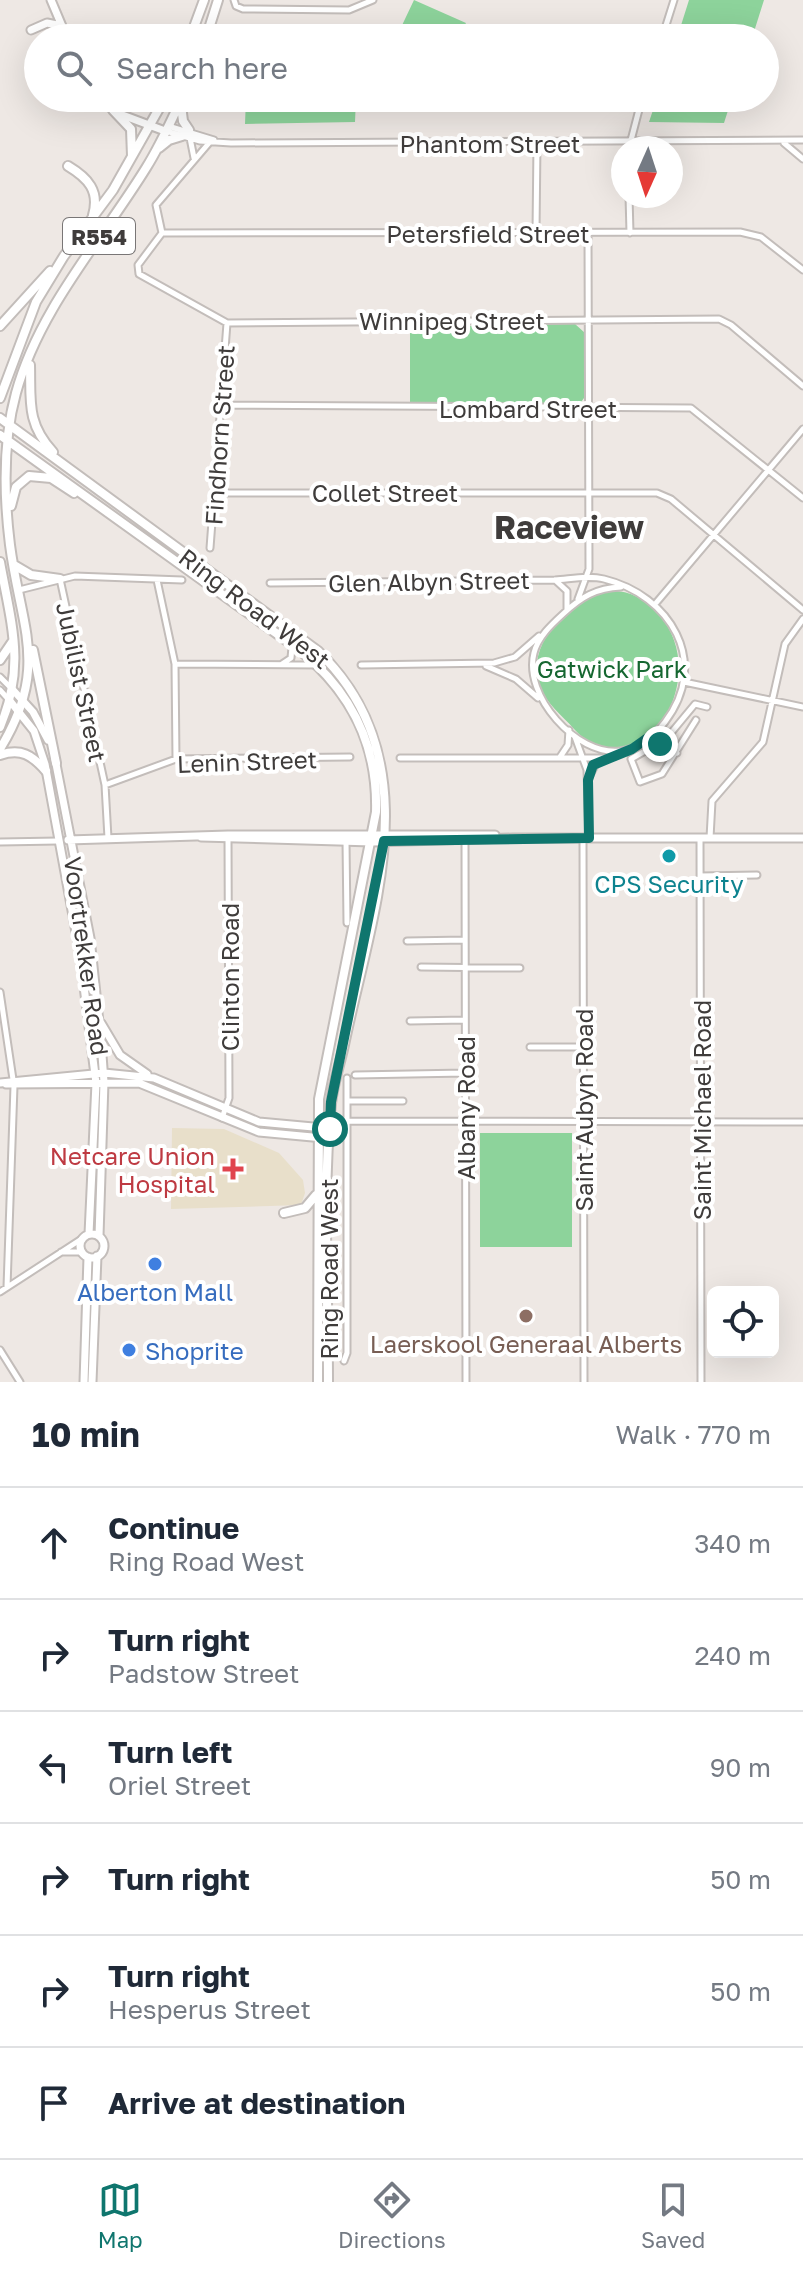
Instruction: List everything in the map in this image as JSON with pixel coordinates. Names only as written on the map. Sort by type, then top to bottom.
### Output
[{"type":"main road","points":[[195,24],[204,0]]},
{"type":"main road","points":[[210,24],[218,0]]},
{"type":"main road","points":[[115,112],[131,129],[131,160]]},
{"type":"main road","name":"R554","points":[[0,398],[23,330],[64,256],[86,230],[159,112]]},
{"type":"main road","name":"R554","points":[[9,442],[16,393],[58,300],[156,152],[175,112]]},
{"type":"main road","points":[[156,152],[169,140],[187,135],[183,112]]},
{"type":"main road","points":[[68,166],[89,182],[95,194],[95,206],[86,230]]},
{"type":"main road","points":[[0,326],[64,256]]},
{"type":"main road","points":[[29,360],[28,407],[35,429],[72,471]]},
{"type":"main road","name":"Ring Road West","points":[[0,418],[323,662],[356,694],[378,742],[387,797],[384,838],[331,1102],[328,1382]]},
{"type":"main road","name":"Ring Road West","points":[[0,435],[290,642],[323,662],[367,738],[376,786],[373,839],[324,1074],[316,1138],[318,1382]]},
{"type":"main road","points":[[9,442],[9,518],[14,565],[46,701],[56,763]]},
{"type":"main road","points":[[9,518],[16,487],[29,476],[51,478],[98,505]]},
{"type":"main road","points":[[0,562],[15,637],[13,690],[0,727]]},
{"type":"main road","points":[[14,565],[31,575],[60,579]]},
{"type":"main road","points":[[0,660],[9,651],[15,637]]},
{"type":"main road","points":[[30,642],[23,700],[0,752],[21,751],[34,758],[46,771]]},
{"type":"main road","points":[[284,1213],[309,1206],[317,1191]]},
{"type":"street","points":[[51,0],[61,24]]},
{"type":"street","points":[[330,9],[333,0]]},
{"type":"street","points":[[235,2],[243,9],[354,9],[373,0]]},
{"type":"street","points":[[666,24],[674,0]]},
{"type":"street","name":"Phantom Street","points":[[118,112],[166,129],[219,142],[611,145]]},
{"type":"street","points":[[631,136],[638,112]]},
{"type":"street","points":[[187,135],[194,159]]},
{"type":"street","points":[[162,233],[156,205],[210,140]]},
{"type":"street","name":"Phantom Street","points":[[683,144],[803,140]]},
{"type":"street","points":[[783,142],[803,159]]},
{"type":"street","points":[[536,232],[537,143]]},
{"type":"street","points":[[629,208],[630,233]]},
{"type":"street","name":"Petersfield Street","points":[[162,233],[754,234],[803,270]]},
{"type":"street","name":"Winnipeg Street","points":[[162,233],[138,265],[139,274],[227,323],[719,319],[731,325],[803,386]]},
{"type":"street","points":[[578,600],[588,577],[588,233]]},
{"type":"street","name":"Findhorn Street","points":[[210,548],[227,323]]},
{"type":"street","name":"Lombard Street","points":[[221,405],[691,408],[803,498]]},
{"type":"street","points":[[656,603],[803,429]]},
{"type":"street","name":"Collet Street","points":[[214,493],[590,492],[666,495],[803,610]]},
{"type":"street","points":[[19,590],[84,576],[182,580]]},
{"type":"street","points":[[588,577],[603,578],[656,603],[680,640],[684,682],[676,705],[656,732],[635,747],[593,765],[588,780]]},
{"type":"street","name":"Glen Albyn Street","points":[[270,583],[588,577]]},
{"type":"street","name":"Jubilist Street","points":[[60,579],[105,785]]},
{"type":"street","points":[[157,580],[175,664],[176,759]]},
{"type":"street","points":[[555,580],[567,591],[567,610]]},
{"type":"street","points":[[361,665],[483,664],[515,657],[578,600],[600,589],[621,587]]},
{"type":"street","points":[[710,838],[715,794],[760,747],[774,702],[785,644],[803,619]]},
{"type":"street","points":[[542,701],[534,679],[533,657],[547,628]]},
{"type":"street","points":[[281,664],[291,658],[290,642]]},
{"type":"street","points":[[175,664],[323,662]]},
{"type":"street","points":[[483,664],[516,679],[571,731],[608,752],[635,747]]},
{"type":"street","points":[[0,677],[13,690]]},
{"type":"street","points":[[684,682],[803,707]]},
{"type":"street","points":[[0,690],[10,701]]},
{"type":"street","name":"Voortrekker Road","points":[[13,690],[45,732],[56,763],[90,938],[100,1078],[99,1236],[104,1246],[97,1256],[92,1382]]},
{"type":"street","name":"Voortrekker Road","points":[[10,701],[34,731],[46,771],[100,1078],[85,1254],[84,1382]]},
{"type":"street","points":[[696,720],[662,774],[640,782],[631,759],[664,741],[695,704],[707,707]]},
{"type":"street","points":[[560,758],[568,745],[571,731]]},
{"type":"street","name":"Saint Aubyn Road","points":[[571,731],[585,759],[588,780],[583,1047],[584,1382]]},
{"type":"street","points":[[656,732],[677,753]]},
{"type":"street","name":"Lenin Street","points":[[105,785],[176,759],[350,757]]},
{"type":"street","points":[[400,758],[607,758]]},
{"type":"street","points":[[105,785],[108,838]]},
{"type":"street","points":[[0,842],[201,837],[373,839]]},
{"type":"street","points":[[228,837],[346,841],[384,838],[803,838]]},
{"type":"street","name":"Clinton Road","points":[[222,1118],[227,1108],[228,837]]},
{"type":"street","name":"Albany Road","points":[[465,838],[466,1382]]},
{"type":"street","name":"Saint Michael Road","points":[[700,838],[701,1382]]},
{"type":"street","points":[[346,841],[347,923]]},
{"type":"street","points":[[700,876],[757,875]]},
{"type":"street","points":[[407,941],[465,940]]},
{"type":"street","points":[[421,967],[520,968]]},
{"type":"street","points":[[0,992],[14,1083],[7,1287]]},
{"type":"street","points":[[98,1017],[120,1055],[154,1078],[259,1122],[317,1128],[330,1134]]},
{"type":"street","points":[[410,1021],[465,1020]]},
{"type":"street","points":[[530,1047],[583,1047]]},
{"type":"street","points":[[355,1075],[465,1073]]},
{"type":"street","points":[[0,1083],[78,1078],[154,1078]]},
{"type":"street","points":[[100,1078],[151,1086],[259,1132],[316,1138],[330,1134]]},
{"type":"street","points":[[344,1361],[347,1353],[347,1078]]},
{"type":"street","points":[[347,1101],[403,1101]]},
{"type":"street","points":[[347,1121],[803,1122]]},
{"type":"street","points":[[0,1292],[86,1236],[99,1236]]},
{"type":"street","points":[[60,1252],[97,1256]]},
{"type":"street","points":[[0,1350],[20,1382]]},
{"type":"shaded area","name":"Netcare Union Hospital","points":[[172,1128],[224,1129],[279,1153],[303,1180],[305,1193],[301,1205],[171,1209]]},
{"type":"green space","points":[[414,0],[466,23],[465,24],[403,24]]},
{"type":"green space","points":[[689,0],[764,0],[756,24],[681,24]]},
{"type":"green space","points":[[245,112],[355,112],[355,122],[245,124]]},
{"type":"green space","points":[[652,112],[728,112],[724,123],[649,122]]},
{"type":"green space","points":[[575,324],[585,333],[584,398],[579,405],[410,405],[410,327]]},
{"type":"green space","name":"Gatwick Park","points":[[605,591],[635,596],[659,614],[675,642],[679,670],[674,698],[661,722],[643,740],[621,749],[598,746],[574,729],[546,698],[537,671],[538,655],[553,627],[577,605]]},
{"type":"green space","points":[[480,1133],[572,1133],[572,1247],[480,1247]]},
{"type":"place","name":"CPS Security","points":[[669,856]]},
{"type":"place","name":"Netcare Union Hospital","points":[[233,1169]]},
{"type":"place","name":"Alberton Mall","points":[[155,1264]]},
{"type":"place","name":"Laerskool Generaal Alberts","points":[[526,1316]]},
{"type":"place","name":"Shoprite","points":[[129,1350]]},
{"type":"district","name":"Raceview","points":[[569,527]]},
{"type":"route","points":[[330,1129],[331,1102],[374,903],[384,841],[589,838],[588,780],[593,765],[632,749],[656,732],[664,741],[660,744]]}]
